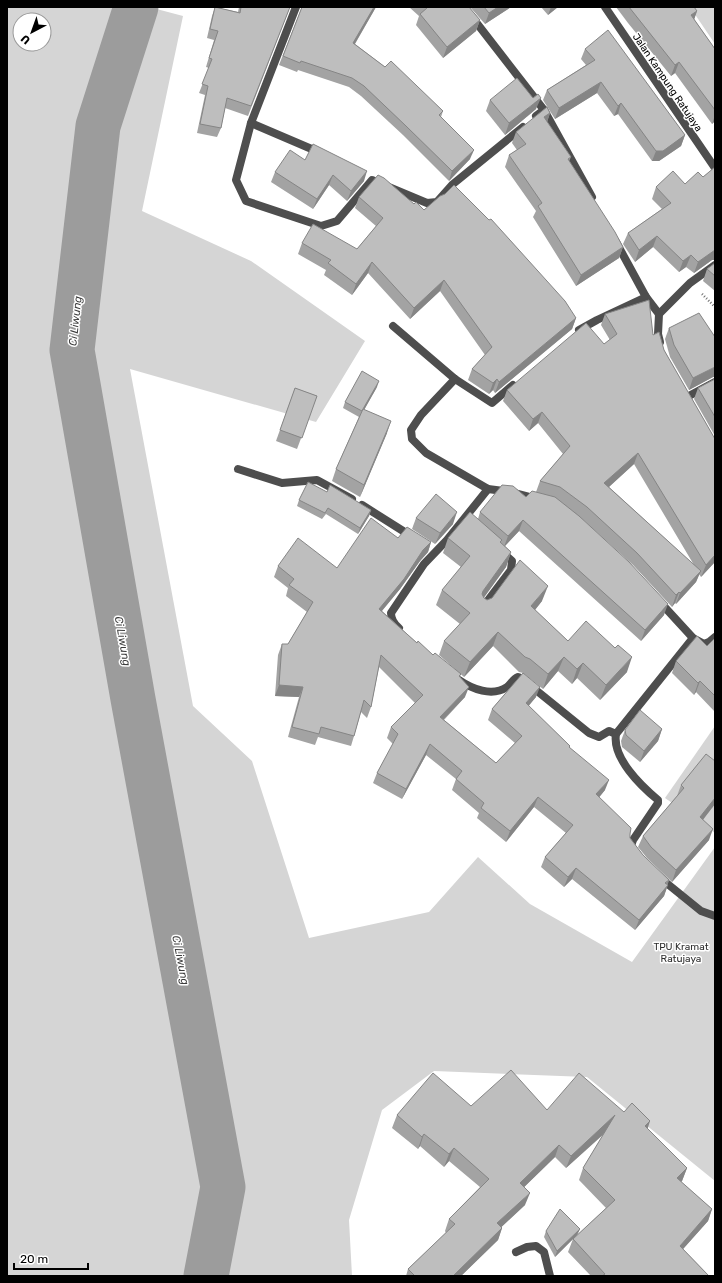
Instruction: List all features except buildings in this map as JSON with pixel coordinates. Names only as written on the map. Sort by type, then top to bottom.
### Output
[{"type":"street","points":[[296,7],[251,123],[236,180],[246,201],[320,226],[337,221],[369,178],[427,203],[437,202],[544,110]]},
{"type":"street","points":[[462,7],[544,110],[597,207]]},
{"type":"street","name":"Jalan Kampung Ratujaya","points":[[605,7],[715,168]]},
{"type":"street","points":[[251,123],[327,156]]},
{"type":"street","points":[[612,235],[646,297],[659,314],[658,334],[662,347]]},
{"type":"street","points":[[659,314],[690,283],[715,265]]},
{"type":"street","points":[[576,330],[646,297]]},
{"type":"street","points":[[393,326],[455,378],[492,403],[521,379]]},
{"type":"street","points":[[455,378],[421,415],[411,430],[412,440],[426,453],[488,490],[511,492],[546,501]]},
{"type":"street","points":[[687,397],[715,382]]},
{"type":"street","points":[[238,469],[282,483],[317,480],[340,491],[417,539]]},
{"type":"street","points":[[405,633],[394,624],[391,618],[391,613],[424,564],[432,549],[467,521],[488,490]]},
{"type":"street","points":[[482,609],[511,570],[512,562],[493,544]]},
{"type":"street","points":[[656,598],[693,638],[704,644],[715,637]]},
{"type":"street","points":[[638,856],[631,846],[643,823],[658,803],[658,800],[628,769],[618,750],[615,740],[616,734],[693,638]]},
{"type":"street","points":[[455,677],[476,690],[497,692],[507,687],[515,678],[521,678],[589,733],[599,737],[609,731],[616,734]]},
{"type":"street","points":[[654,873],[701,911],[715,916]]},
{"type":"street","points":[[516,1252],[527,1247],[536,1246],[544,1252],[550,1276]]},
{"type":"green space","name":"TPU Kramat Ratujaya","points":[[7,7],[149,7],[183,16],[142,211],[251,261],[365,341],[316,422],[130,369],[193,706],[252,761],[309,938],[429,912],[478,857],[530,904],[632,962],[715,847],[715,1181],[587,1077],[434,1071],[382,1110],[349,1220],[352,1276],[7,1276]]},
{"type":"green space","points":[[690,7],[715,7],[715,44]]},
{"type":"green space","points":[[715,726],[715,833],[665,798]]},
{"type":"waterway","name":"Ci Liwung","points":[[136,7],[98,126],[72,350],[133,699],[223,1187],[206,1276]]}]
